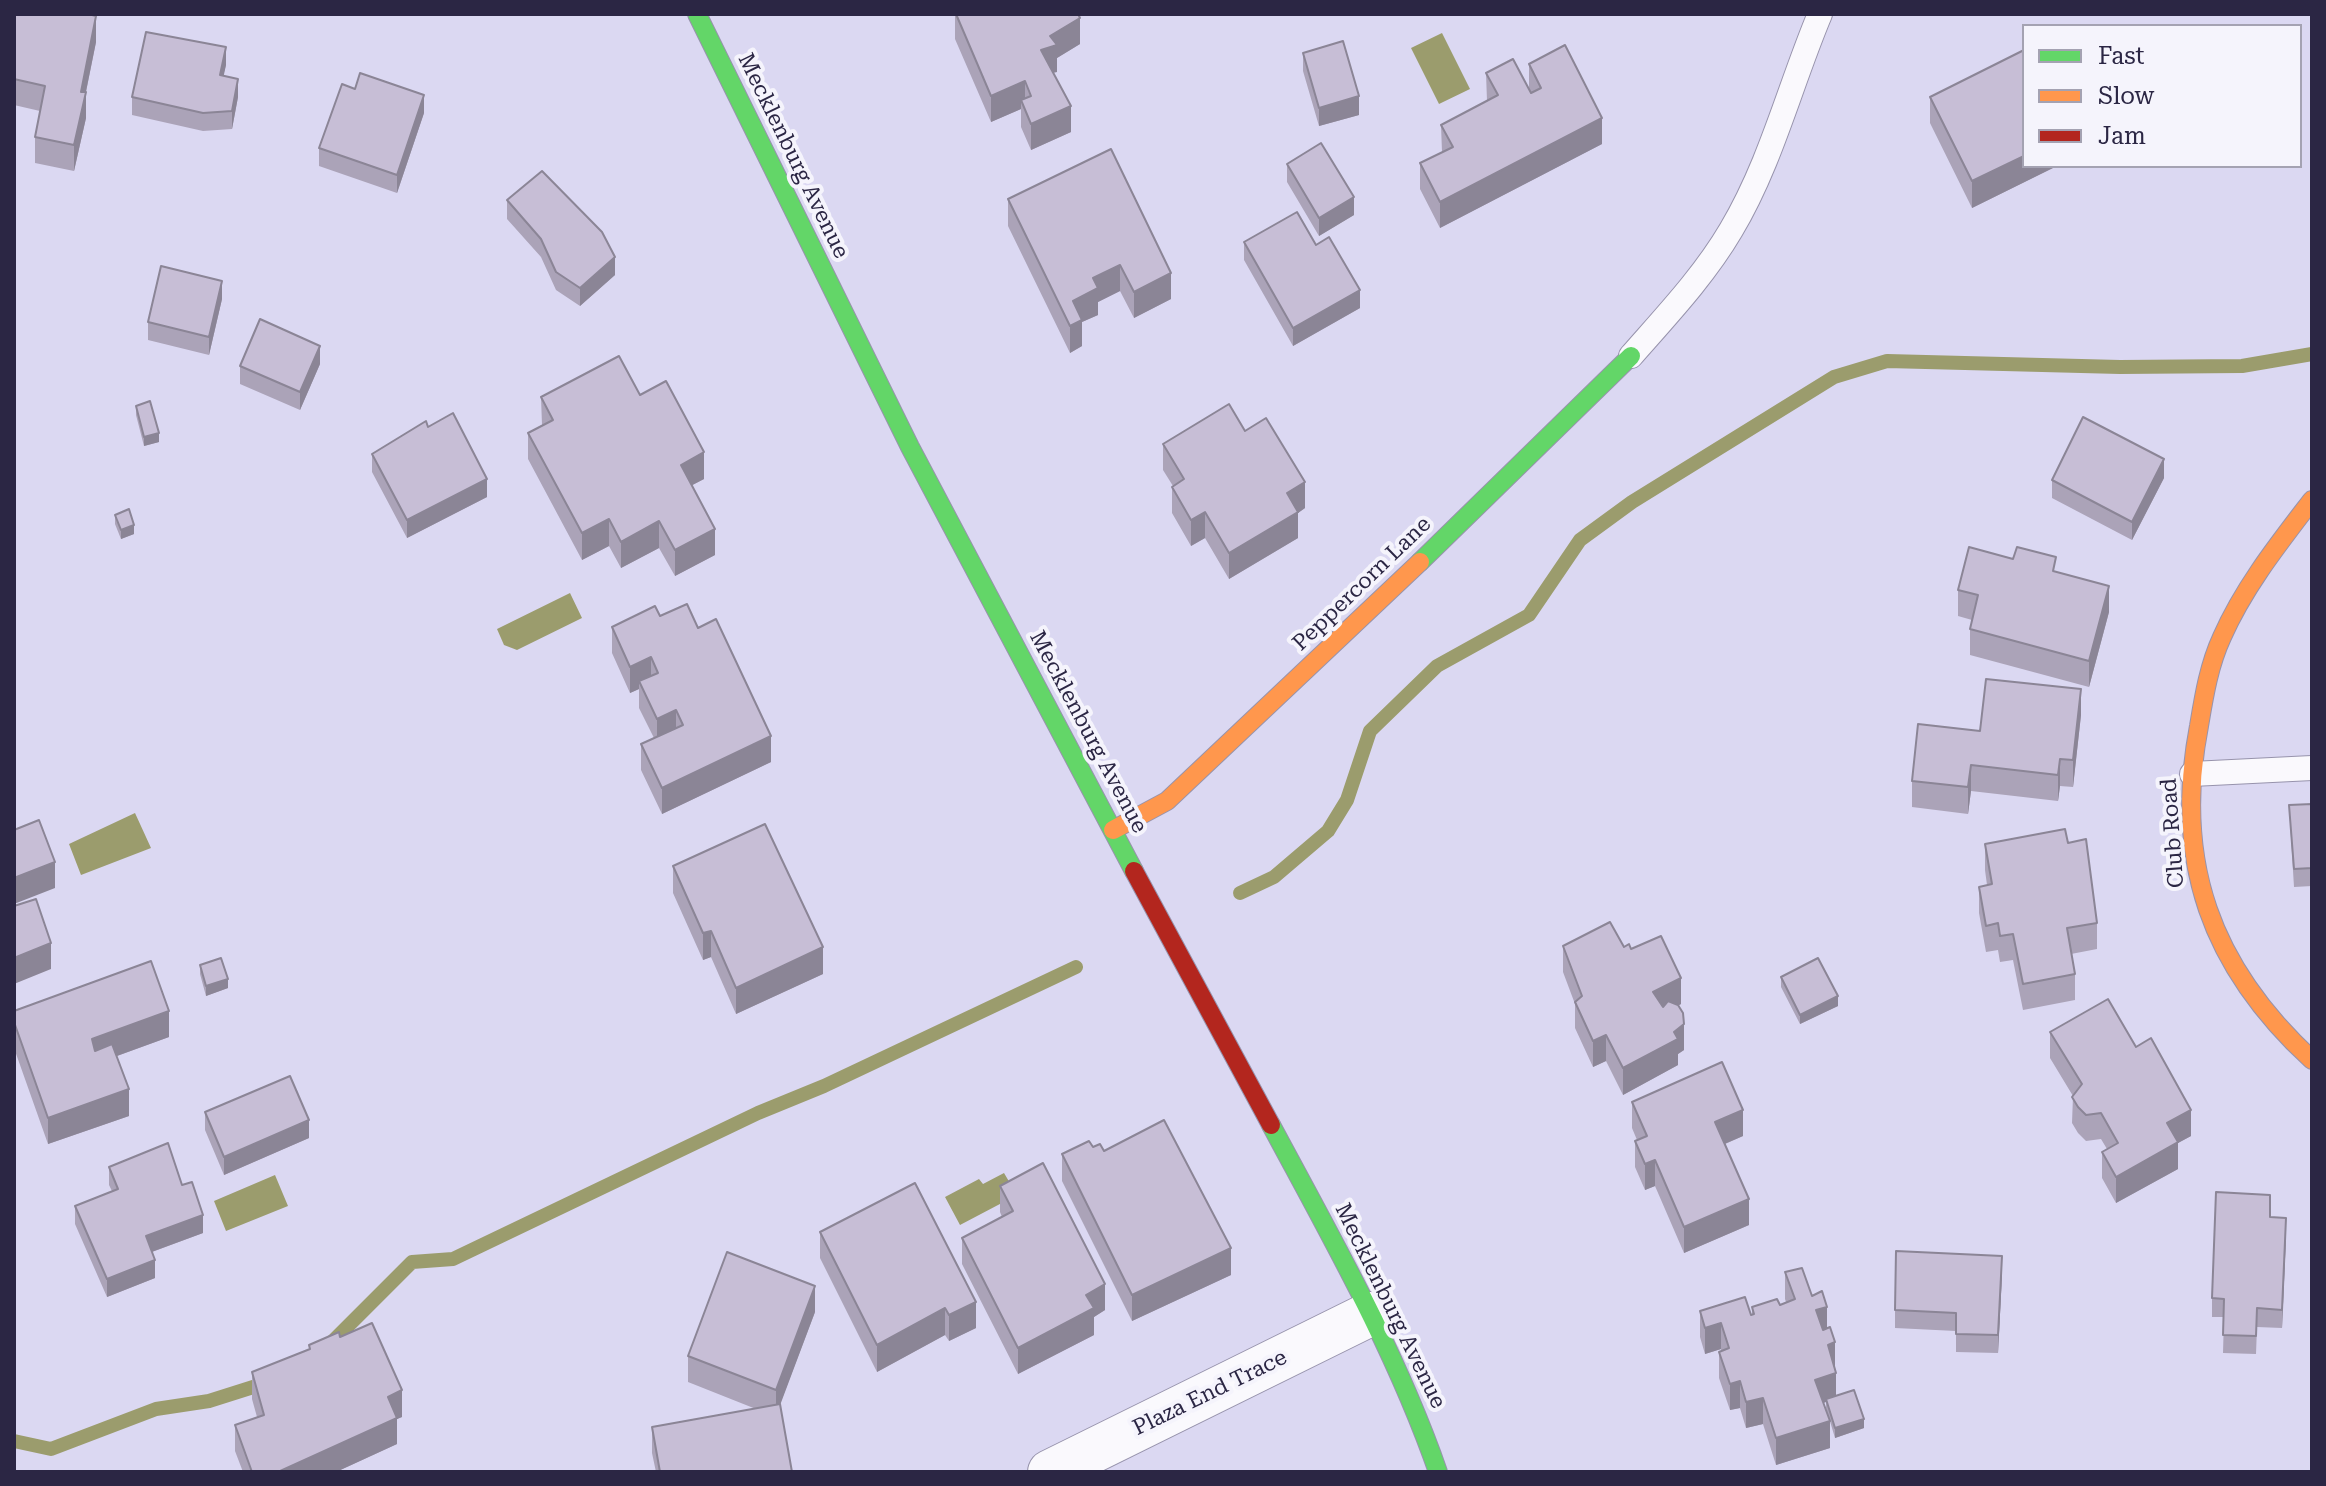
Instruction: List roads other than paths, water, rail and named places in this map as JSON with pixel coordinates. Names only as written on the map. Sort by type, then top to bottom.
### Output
[{"type":"street","name":"Mecklenburg Avenue","points":[[697,14],[910,447],[1370,1314],[1421,1423],[1438,1472]]},
{"type":"street","name":"Peppercorn Lane","points":[[1113,830],[1167,801],[1320,659],[1631,356]]},
{"type":"street","name":"Club Road","points":[[2312,500],[2223,634],[2197,726],[2192,774],[2195,856],[2203,902],[2221,950],[2252,998],[2286,1039],[2312,1060]]},
{"type":"street","name":"Plaza End Trace","points":[[1050,1472],[1370,1314]]},
{"type":"lane","points":[[1631,356],[1692,286],[1731,231],[1759,175],[1820,14]]},
{"type":"lane","points":[[2192,774],[2312,768]]},
{"type":"waterway","points":[[1240,893],[1274,877],[1328,831],[1347,800],[1370,731],[1437,666],[1529,615],[1580,540],[1632,502],[1834,377],[1887,361],[2120,367],[2242,366],[2312,354]]},
{"type":"waterway","points":[[328,1346],[412,1262],[453,1259],[758,1113],[824,1086],[1076,967]]},
{"type":"waterway","points":[[14,1441],[51,1449],[156,1409],[209,1401],[269,1382]]}]
